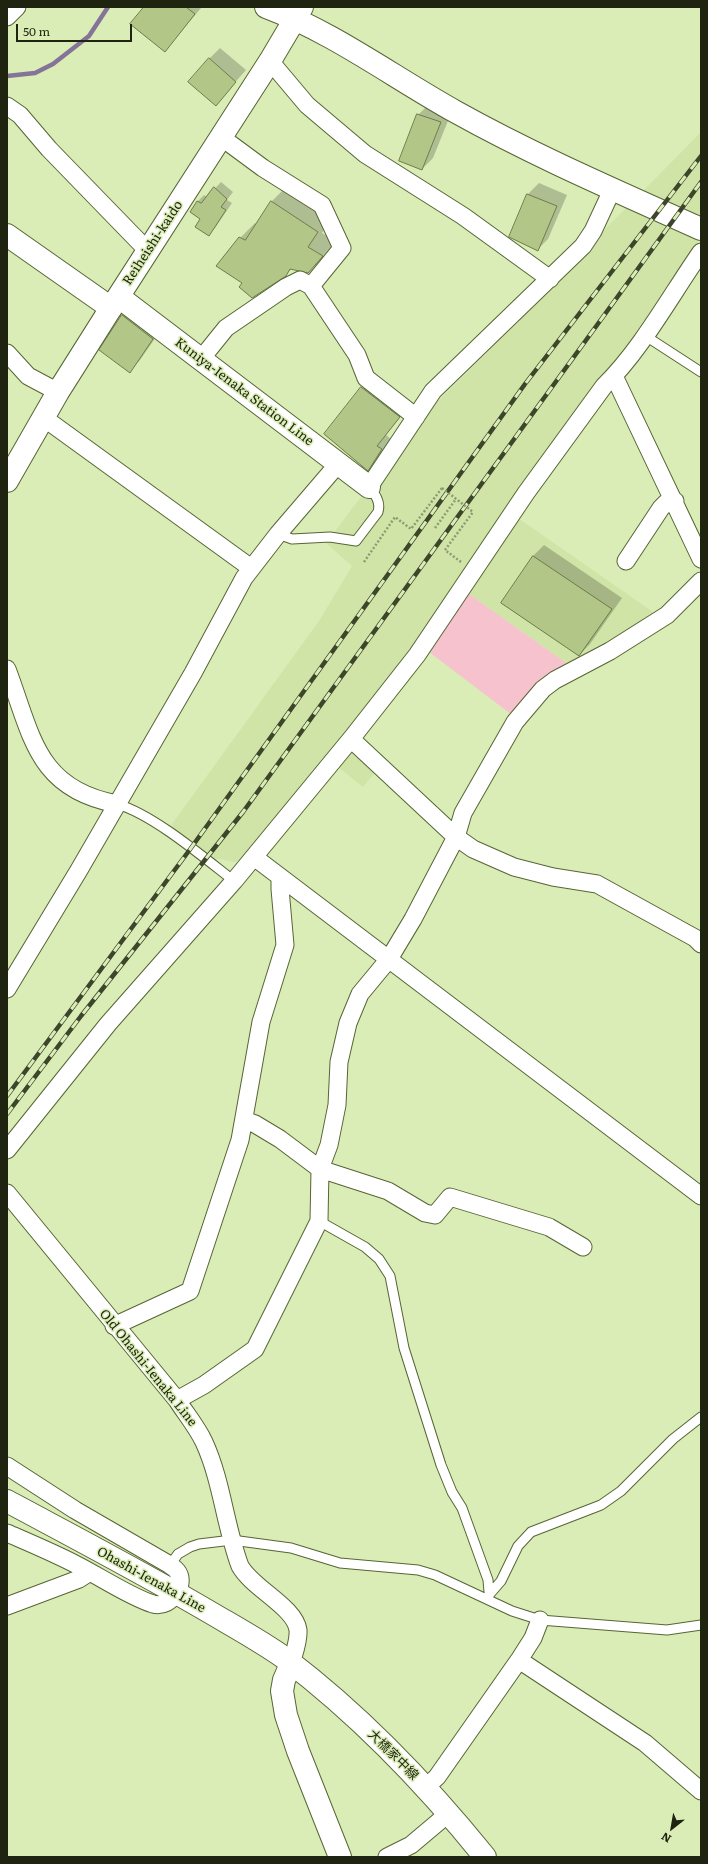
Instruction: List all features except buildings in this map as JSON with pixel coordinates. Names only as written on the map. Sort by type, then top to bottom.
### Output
[{"type":"main road","points":[[266,7],[299,13],[456,113],[541,156],[701,229]]},
{"type":"main road","name":"Reiheishi-kaido","points":[[7,481],[58,392],[270,62],[299,13]]},
{"type":"main road","name":"Kuniya-Ienaka Station Line","points":[[7,235],[115,302],[201,359],[369,487]]},
{"type":"main road","name":"Ohashi-Ienaka Line","points":[[7,1501],[177,1593],[261,1643],[291,1664]]},
{"type":"main road","points":[[291,1664],[284,1680],[282,1691],[286,1715],[298,1751],[340,1857]]},
{"type":"main road","name":"大橋家中線","points":[[291,1664],[356,1718],[426,1788],[449,1813],[485,1857]]},
{"type":"street","points":[[7,17],[17,7]]},
{"type":"street","points":[[270,62],[307,105],[366,154],[463,216],[550,279]]},
{"type":"street","points":[[7,106],[20,115],[49,149],[148,251]]},
{"type":"street","points":[[221,137],[263,168],[322,205],[342,248],[311,286]]},
{"type":"street","points":[[369,487],[433,391],[583,246],[593,231],[612,188]]},
{"type":"street","points":[[7,1150],[108,1024],[254,857],[351,739],[417,655],[526,493],[604,386],[614,376],[644,335],[701,252]]},
{"type":"street","points":[[201,359],[226,328],[280,291],[300,280],[311,286],[357,355],[366,378],[416,417]]},
{"type":"street","points":[[7,353],[28,376],[58,392]]},
{"type":"street","points":[[614,376],[701,559]]},
{"type":"street","points":[[44,418],[252,568]]},
{"type":"street","points":[[7,989],[193,673],[237,590],[278,534],[338,464]]},
{"type":"street","points":[[626,561],[661,508],[666,503],[674,502]]},
{"type":"street","points":[[176,1400],[204,1385],[255,1349],[319,1221],[320,1169],[329,1146],[337,1106],[339,1062],[348,1022],[360,994],[389,959],[413,919],[456,837],[463,813],[483,775],[515,722],[534,699],[555,680],[610,651],[667,615],[701,581]]},
{"type":"street","points":[[7,669],[39,754],[50,771],[64,783],[96,799],[117,804]]},
{"type":"street","points":[[351,739],[456,837],[474,849],[514,867],[553,877],[597,884],[695,938],[701,944]]},
{"type":"street","points":[[254,857],[701,1196]]},
{"type":"street","points":[[114,1326],[190,1291],[240,1140],[261,1022],[285,945],[280,877]]},
{"type":"street","points":[[244,1120],[256,1124],[280,1139],[320,1169],[388,1191],[425,1213],[435,1215],[450,1197],[549,1227],[583,1247]]},
{"type":"street","name":"Old Ohashi-Ienaka Line","points":[[7,1193],[114,1326],[176,1400],[204,1442],[214,1469],[238,1560],[246,1576],[285,1609],[298,1628],[298,1640],[291,1664]]},
{"type":"street","points":[[7,1466],[75,1510],[170,1565],[178,1571],[180,1579],[177,1593],[172,1601],[155,1604],[7,1533]]},
{"type":"street","points":[[7,1606],[79,1579],[90,1572]]},
{"type":"street","points":[[426,1788],[437,1777],[519,1660],[532,1638],[540,1620]]},
{"type":"street","points":[[519,1660],[645,1743],[701,1791]]},
{"type":"street","points":[[386,1857],[411,1845],[449,1813]]},
{"type":"lane","points":[[644,335],[701,372]]},
{"type":"lane","points":[[278,534],[292,539],[330,537],[356,541],[380,508],[377,499],[369,487]]},
{"type":"lane","points":[[117,804],[149,819],[191,848],[234,881]]},
{"type":"lane","points":[[319,1221],[365,1247],[379,1259],[390,1276],[395,1294],[404,1348],[440,1465],[452,1492],[462,1508],[488,1580],[488,1595]]},
{"type":"lane","points":[[488,1595],[501,1581],[518,1546],[531,1532],[601,1504],[621,1491],[673,1439],[701,1417]]},
{"type":"lane","points":[[170,1565],[178,1554],[190,1547],[199,1544],[232,1540],[291,1548],[340,1563],[418,1570],[488,1595],[512,1611],[540,1620],[667,1630],[701,1625]]},
{"type":"path","points":[[364,562],[395,517],[411,529],[442,488],[473,512],[445,550],[463,563]]},
{"type":"path","points":[[434,528],[456,499]]},
{"type":"shaded area","points":[[701,132],[701,223],[641,193]]},
{"type":"shaded area","points":[[629,205],[696,236],[699,246],[547,455],[423,635],[347,733],[240,860],[234,862],[219,859],[215,860],[173,829],[172,824],[319,621],[352,566],[326,543],[364,493],[387,475],[435,404],[593,248],[606,228]]},
{"type":"shaded area","points":[[518,518],[653,612],[616,639],[569,665],[469,594]]},
{"type":"shaded area","points":[[469,594],[569,665],[512,715],[429,652]]},
{"type":"shaded area","points":[[354,749],[377,770],[363,787],[338,767]]},
{"type":"waterway","points":[[7,76],[35,73],[53,64],[89,36],[108,7]]},
{"type":"railway","points":[[7,1096],[191,848],[525,384],[701,156]]},
{"type":"railway","points":[[7,1114],[81,1016],[243,812],[701,182]]}]
